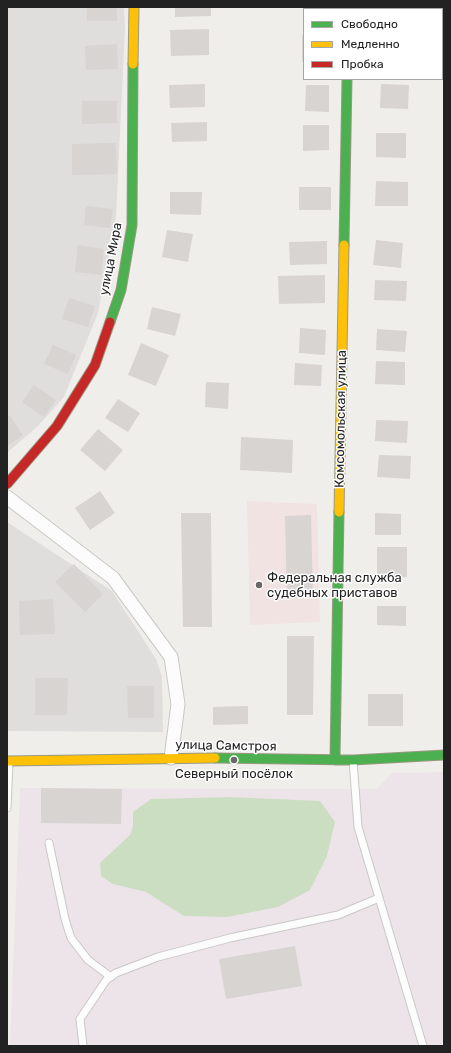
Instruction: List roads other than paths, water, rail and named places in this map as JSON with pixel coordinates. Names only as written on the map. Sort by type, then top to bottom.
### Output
[{"type":"street","name":"улица Мира","points":[[7,484],[57,426],[95,365],[121,290],[132,225],[134,7]]},
{"type":"street","name":"Комсомольская улица","points":[[335,760],[347,80]]},
{"type":"street","points":[[7,498],[113,578],[171,657],[178,704],[171,758]]},
{"type":"street","name":"улица Самстроя","points":[[8,761],[171,758],[353,760],[444,755]]},
{"type":"lane","points":[[353,760],[358,827],[424,1046]]},
{"type":"lane","points":[[7,808],[8,761]]},
{"type":"lane","points":[[49,843],[65,918],[71,938],[88,960],[110,977]]},
{"type":"lane","points":[[83,1046],[80,1020],[107,979],[110,977],[158,957],[230,938],[338,916],[379,898]]},
{"type":"place","name":"Федеральная служба судебных приставов","points":[[259,585]]},
{"type":"place","name":"Северный посёлок","points":[[234,760]]}]
